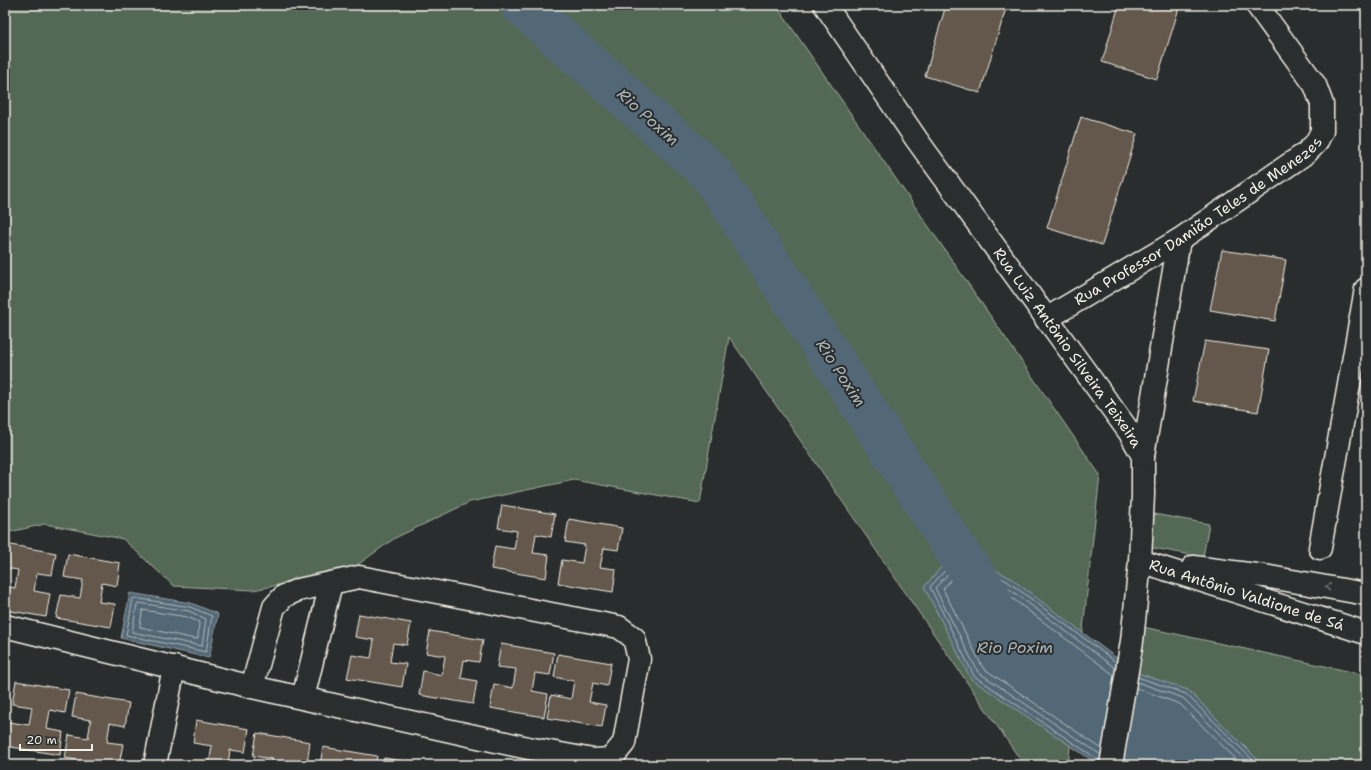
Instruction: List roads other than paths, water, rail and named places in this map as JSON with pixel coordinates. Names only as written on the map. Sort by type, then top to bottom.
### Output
[{"type":"street","name":"Rua Luiz Antônio Silveira Teixeira","points":[[825,5],[917,140],[1130,433],[1143,456],[1144,483],[1140,561],[1132,642],[1111,765]]},
{"type":"street","name":"Rua Professor Damião Teles de Menezes","points":[[1046,319],[1179,240],[1306,152],[1316,143],[1322,132],[1322,104],[1315,85],[1257,5]]},
{"type":"street","points":[[1143,456],[1179,240]]},
{"type":"street","points":[[1320,548],[1366,289]]},
{"type":"street","name":"Rua Antônio Valdione de Sá","points":[[1140,561],[1264,576],[1366,594]]},
{"type":"street","name":"Rua Antônio Valdione de Sá","points":[[1140,561],[1366,633]]},
{"type":"street","points":[[5,626],[252,687],[528,748],[593,760],[611,759],[624,744],[639,659],[634,638],[619,627],[381,580],[358,577],[284,596],[274,607],[252,687]]},
{"type":"street","points":[[303,698],[331,583]]},
{"type":"street","points":[[155,765],[174,667]]},
{"type":"water","name":"Rio Poxim","points":[[956,550],[1009,577],[1135,672],[1188,690],[1259,761],[1288,765],[1099,765],[971,679],[924,587]]},
{"type":"water","points":[[130,593],[191,603],[218,614],[209,658],[121,638]]},
{"type":"waterway","name":"Rio Poxim","points":[[522,5],[711,173],[956,550],[990,599]]}]
